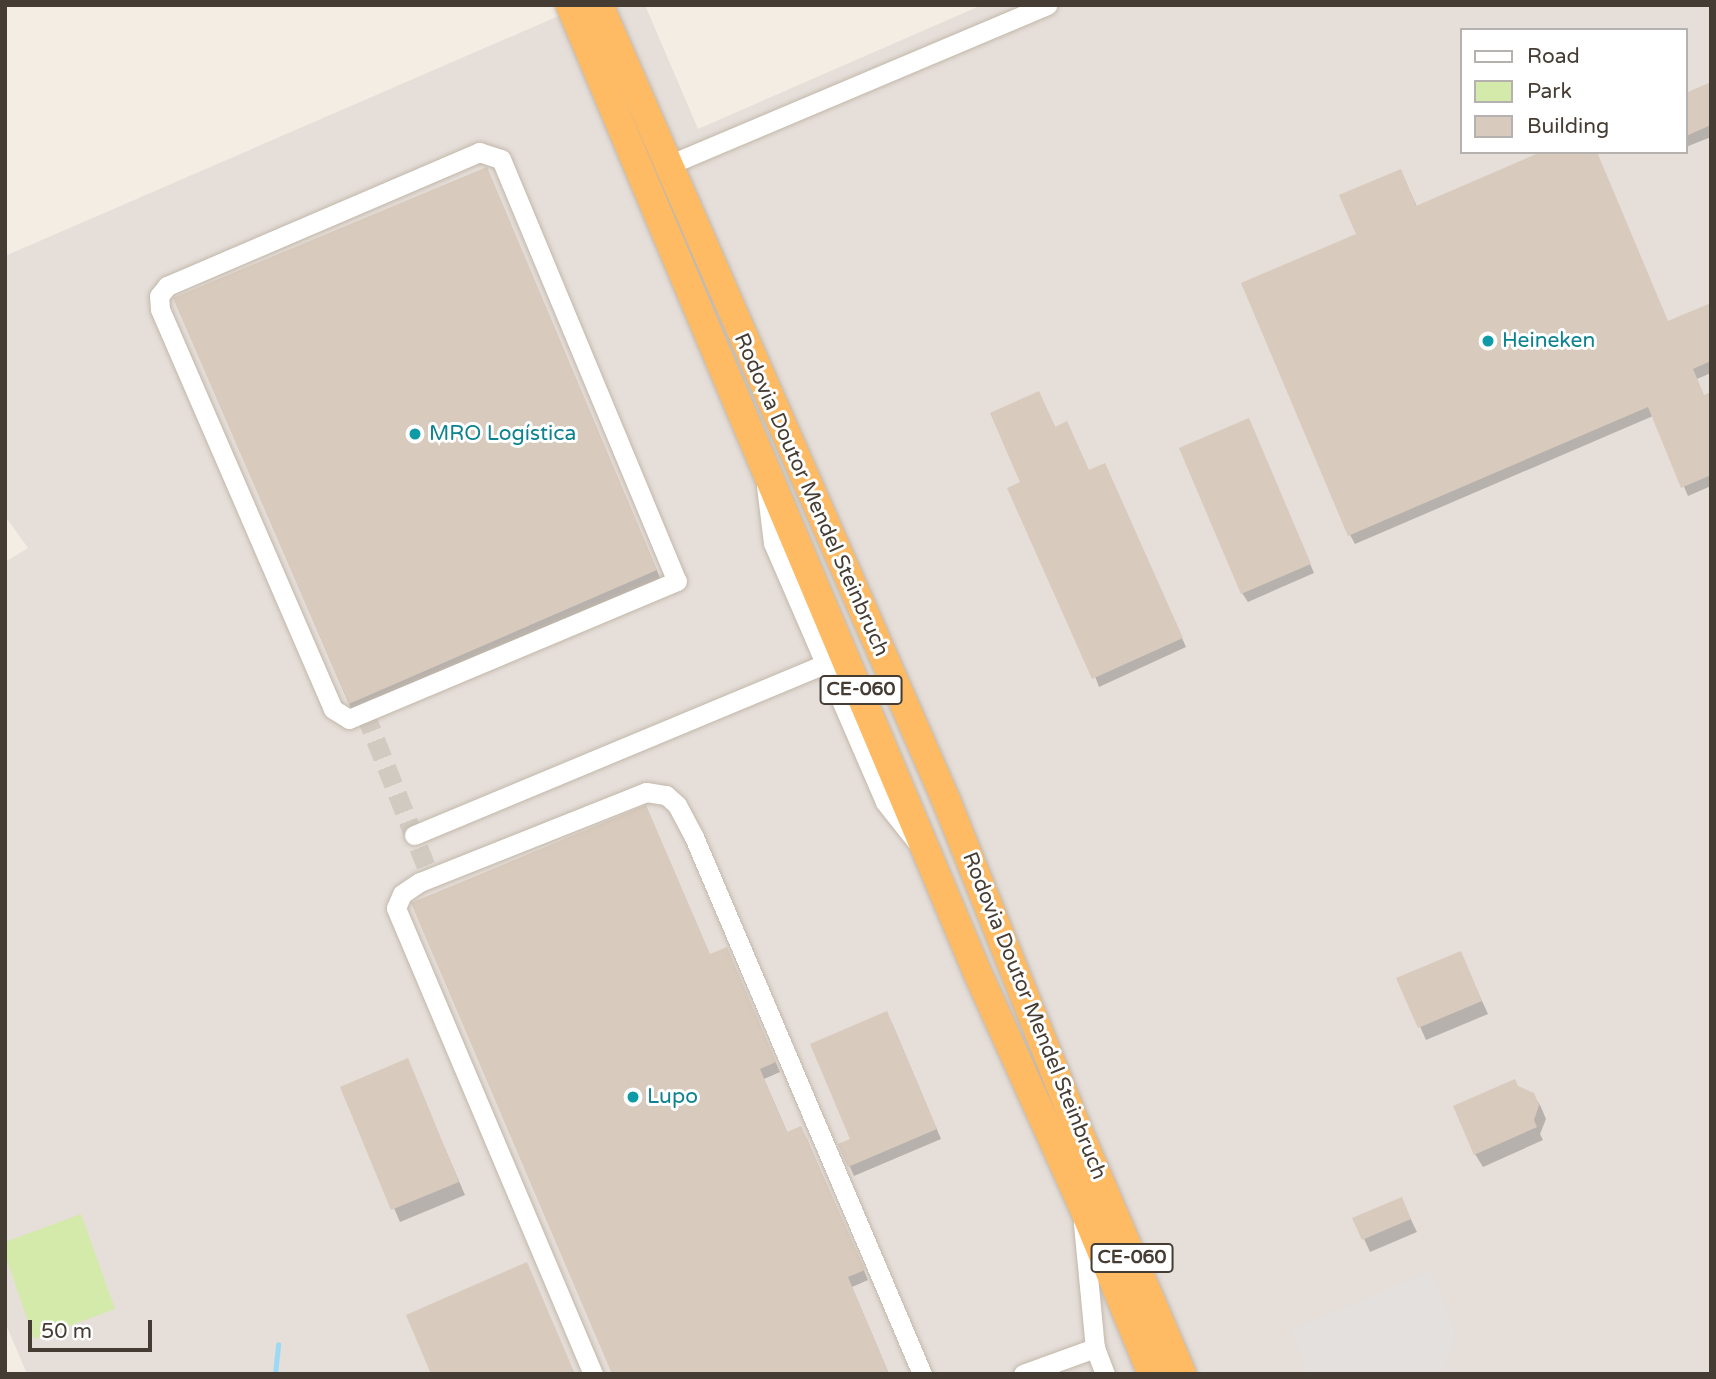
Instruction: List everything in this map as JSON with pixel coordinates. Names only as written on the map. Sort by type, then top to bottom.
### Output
[{"type":"highway","name":"Rodovia Doutor Mendel Steinbruch","points":[[570,5],[927,852],[1082,1202],[1152,1374]]},
{"type":"highway","name":"Rodovia Doutor Mendel Steinbruch","points":[[598,5],[666,166],[946,800],[1083,1142],[1182,1374]]},
{"type":"lane","points":[[666,166],[1047,5]]},
{"type":"lane","points":[[479,152],[501,159],[677,581],[349,719],[332,709],[160,309],[159,296],[167,286],[479,152]]},
{"type":"lane","points":[[765,464],[773,543],[885,802],[927,852]]},
{"type":"lane","points":[[414,835],[825,664]]},
{"type":"lane","points":[[593,1374],[396,908],[402,894],[420,882],[646,792],[666,796],[677,805],[694,837],[922,1374]]},
{"type":"lane","points":[[1082,1202],[1094,1348],[1105,1374]]},
{"type":"lane","points":[[1023,1374],[1094,1348]]},
{"type":"shaded area","points":[[584,5],[645,5],[698,129],[982,5],[1711,5],[1711,1374],[27,1374],[5,1322],[5,562],[28,548],[5,516],[5,256]]},
{"type":"shaded area","points":[[1431,1271],[1456,1335],[1442,1374],[1308,1374],[1291,1330]]},
{"type":"green space","points":[[81,1214],[115,1309],[34,1339],[5,1254],[5,1242]]},
{"type":"building","points":[[1711,82],[1711,125],[1688,135],[1688,92]]},
{"type":"building","name":"Heineken","points":[[1536,154],[1598,154],[1668,321],[1711,303],[1711,361],[1693,369],[1704,395],[1711,392],[1711,475],[1681,488],[1648,407],[1348,536],[1241,283],[1356,234],[1339,195],[1401,169],[1416,206]]},
{"type":"building","name":"MRO Logística","points":[[487,167],[657,570],[349,704],[173,298]]},
{"type":"building","points":[[1039,391],[1055,427],[1067,421],[1089,470],[1105,463],[1183,638],[1092,679],[1007,488],[1020,482],[990,413]]},
{"type":"building","points":[[1249,418],[1311,564],[1241,594],[1179,448]]},
{"type":"building","name":"Lupo","points":[[646,805],[710,954],[727,947],[776,1062],[760,1069],[787,1132],[801,1126],[865,1270],[848,1277],[889,1374],[612,1374],[411,903]]},
{"type":"building","points":[[1461,951],[1482,1001],[1418,1028],[1396,978]]},
{"type":"building","points":[[887,1011],[937,1129],[848,1167],[838,1144],[850,1139],[810,1044]]},
{"type":"building","points":[[408,1058],[459,1182],[391,1210],[340,1087]]},
{"type":"building","points":[[1515,1079],[1518,1086],[1534,1093],[1539,1105],[1534,1120],[1537,1127],[1474,1155],[1453,1106]]},
{"type":"building","points":[[1402,1197],[1411,1219],[1362,1240],[1352,1218]]},
{"type":"building","points":[[527,1262],[575,1374],[431,1374],[406,1315]]},
{"type":"waterway","points":[[275,1374],[278,1344]]},
{"type":"tunnel","points":[[365,713],[431,878]]},
{"type":"place","name":"Heineken","points":[[1488,341]]},
{"type":"place","name":"MRO Logística","points":[[415,434]]},
{"type":"place","name":"Lupo","points":[[633,1097]]}]
